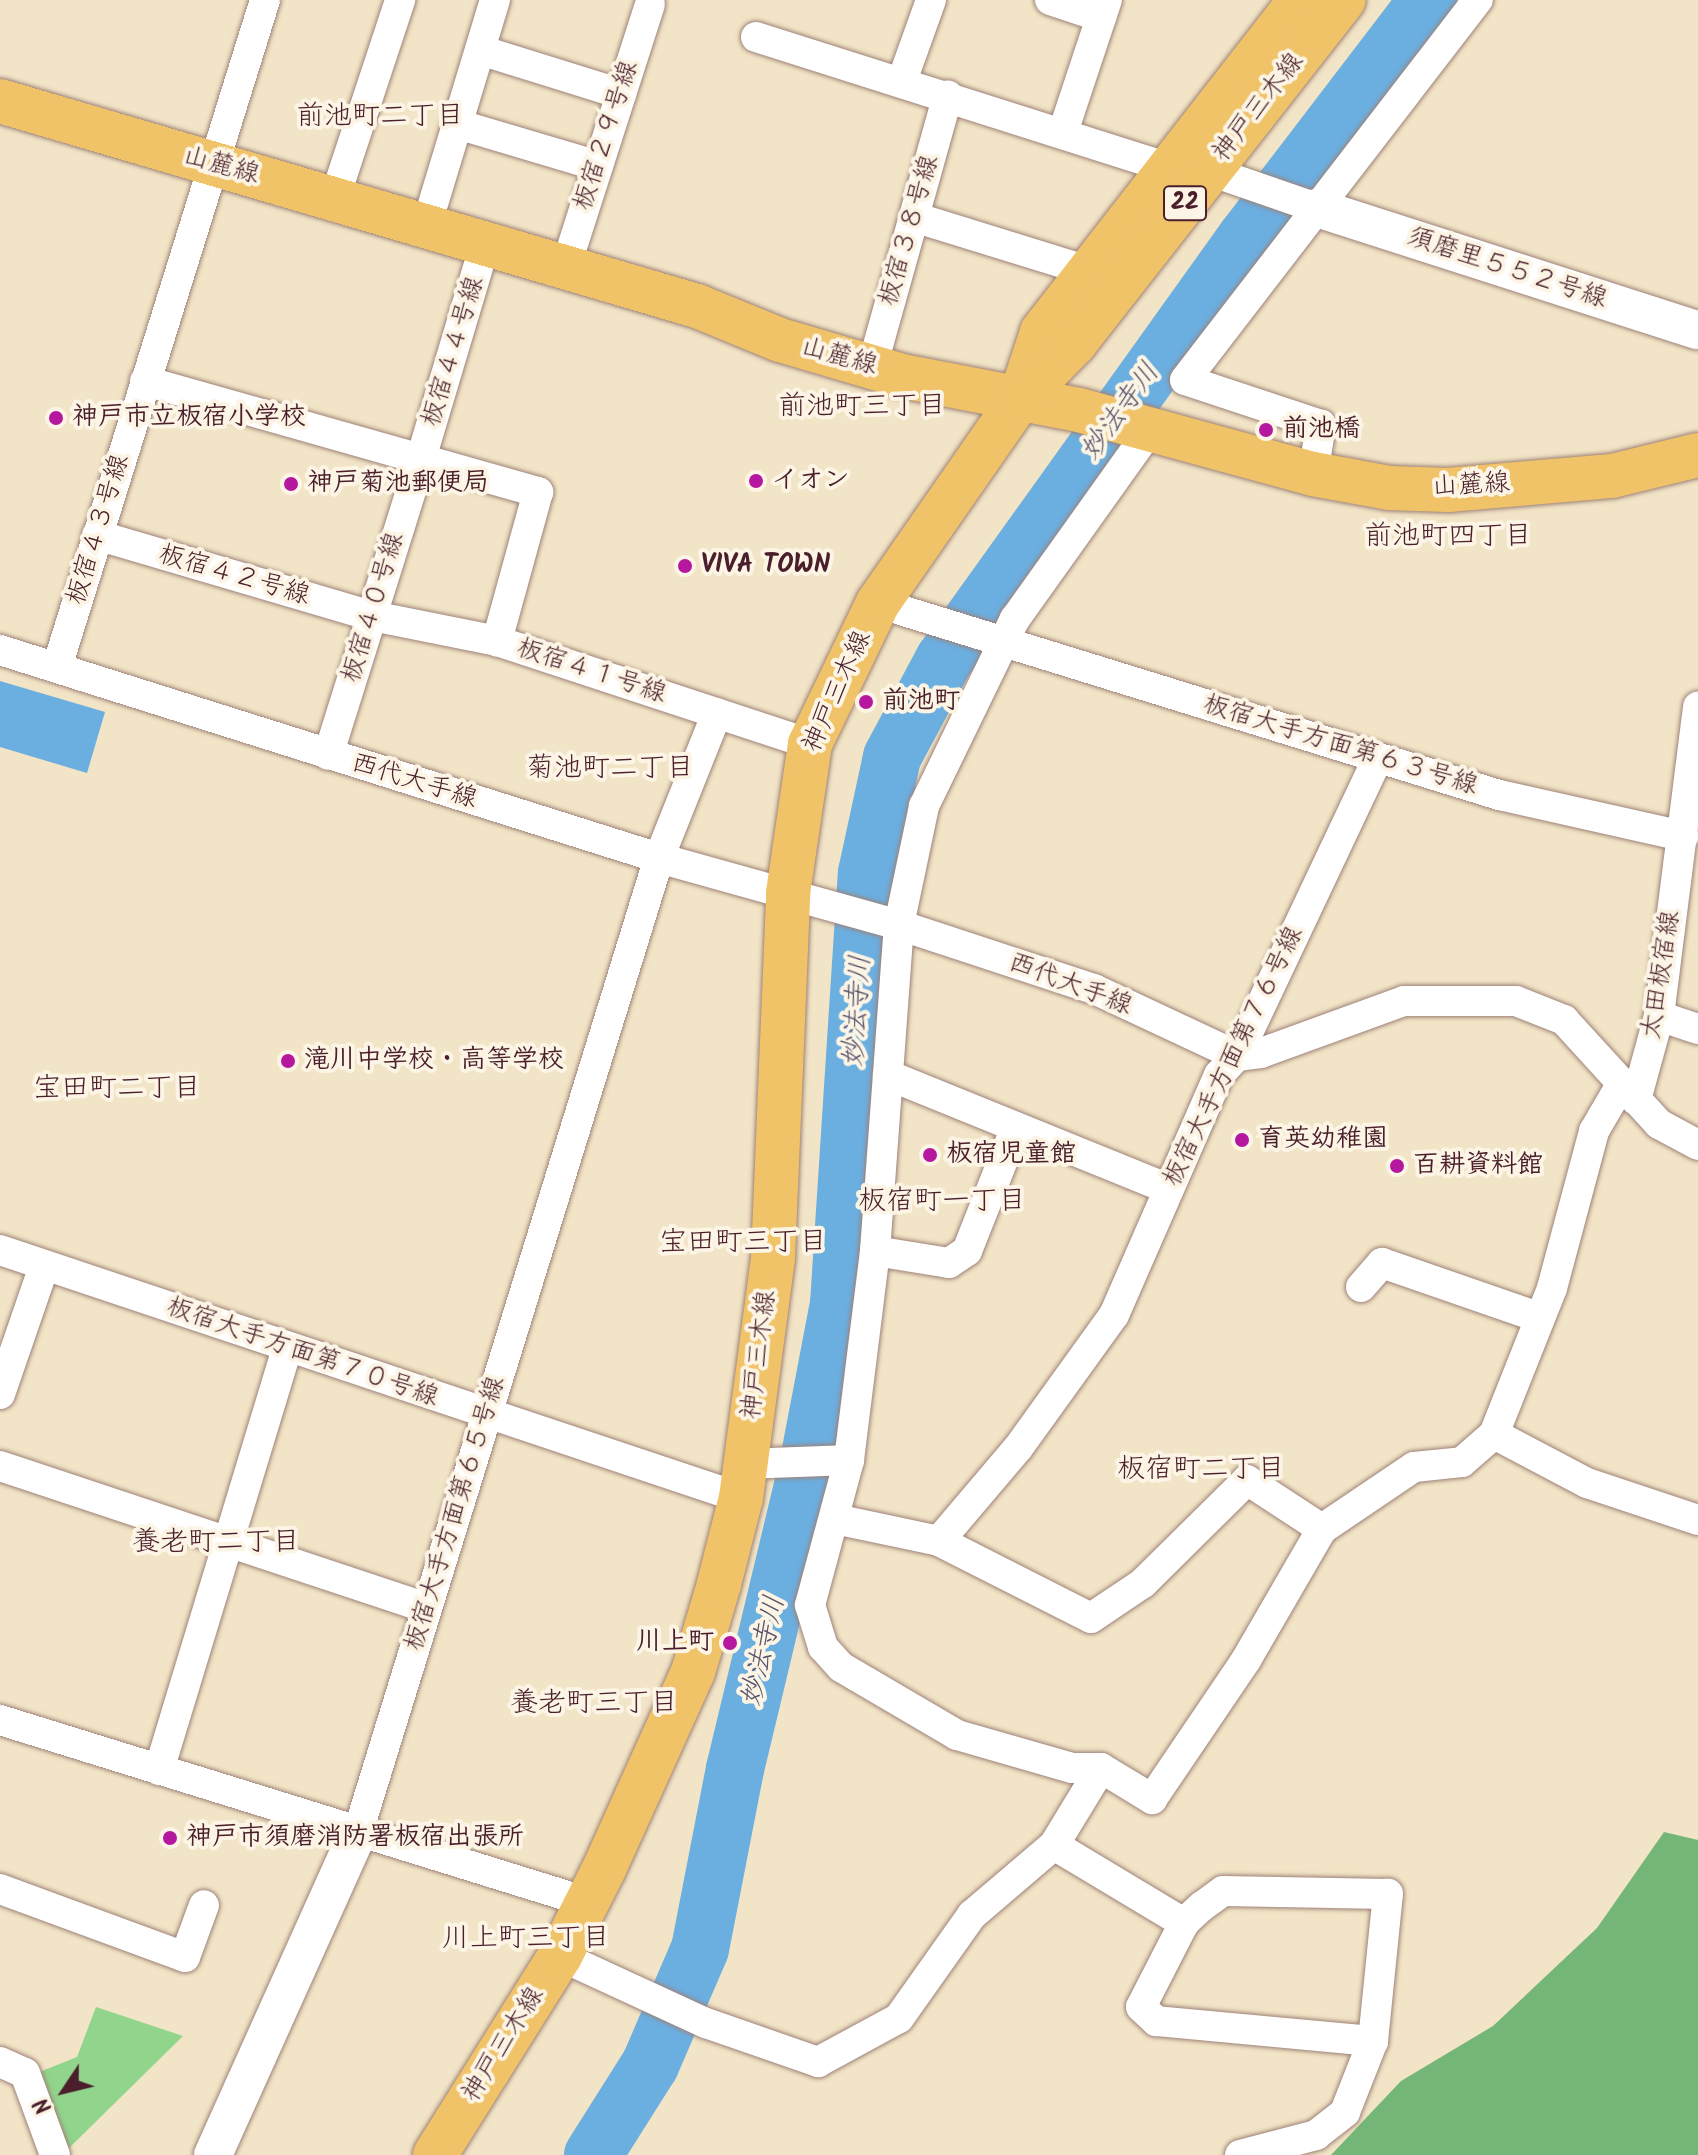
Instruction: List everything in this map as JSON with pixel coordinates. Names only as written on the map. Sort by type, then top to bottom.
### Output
[{"type":"main road","name":"神戸三木線","points":[[1020,399],[1042,332],[1088,271],[1208,174],[1300,0]]},
{"type":"main road","name":"神戸三木線","points":[[435,2155],[560,1956],[587,1902],[693,1672],[755,1475],[773,1258],[788,893],[810,744],[878,603],[1020,399],[1074,344],[1344,0]]},
{"type":"main road","name":"山麓線","points":[[0,101],[726,315],[780,340],[872,367],[1064,407],[1313,474],[1389,488],[1448,490],[1612,476],[1698,455]]},
{"type":"street","name":"板宿４３号線","points":[[57,667],[265,0]]},
{"type":"street","points":[[334,200],[400,0]]},
{"type":"street","points":[[426,227],[495,0]]},
{"type":"street","points":[[902,81],[931,0]]},
{"type":"street","points":[[1050,0],[1104,8],[1063,132]]},
{"type":"street","points":[[1313,474],[1321,425],[1185,380],[1307,206],[1478,0]]},
{"type":"street","name":"板宿２９号線","points":[[565,269],[650,4]]},
{"type":"street","points":[[756,37],[1307,206]]},
{"type":"street","points":[[480,50],[621,94]]},
{"type":"street","name":"板宿３８号線","points":[[872,367],[948,95]]},
{"type":"street","points":[[457,124],[598,166]]},
{"type":"street","name":"須磨里５５２号線","points":[[1307,206],[1698,330]]},
{"type":"street","points":[[914,217],[1088,271]]},
{"type":"street","name":"板宿４４号線","points":[[421,459],[485,244]]},
{"type":"street","points":[[145,381],[421,459]]},
{"type":"street","points":[[1145,429],[997,642],[924,806],[895,924],[875,1251],[849,1460],[810,1605],[823,1647],[841,1667],[957,1735],[1072,1768],[1101,1768],[1152,1799],[1246,1660],[1322,1529],[1414,1467],[1462,1462],[1494,1434],[1587,1483],[1698,1520]]},
{"type":"street","name":"板宿４０号線","points":[[328,755],[421,459]]},
{"type":"street","name":"板宿４１号線","points":[[421,459],[538,492],[497,641],[810,744]]},
{"type":"street","name":"板宿４２号線","points":[[97,535],[372,616],[497,641]]},
{"type":"street","name":"板宿大手方面第６３号線","points":[[878,603],[1499,795],[1683,836]]},
{"type":"street","name":"西代大手線","points":[[0,650],[659,858],[895,924],[1094,989],[1237,1056]]},
{"type":"street","name":"太田板宿線","points":[[1494,1434],[1552,1288],[1594,1131],[1629,1091],[1659,1016],[1698,706]]},
{"type":"street","name":"板宿大手方面第６５号線","points":[[213,2155],[358,1832],[659,858],[717,713]]},
{"type":"street","name":"板宿大手方面第７６号線","points":[[939,1541],[1018,1448],[1114,1315],[1219,1075],[1237,1056],[1378,758]]},
{"type":"street","points":[[1237,1056],[1261,1053],[1404,1001],[1516,1001],[1564,1020],[1659,1124],[1698,1145]]},
{"type":"street","points":[[1659,1016],[1698,1029]]},
{"type":"street","points":[[888,1075],[1169,1189]]},
{"type":"street","points":[[875,1251],[949,1263],[967,1251],[1016,1127]]},
{"type":"street","name":"板宿大手方面第７０号線","points":[[0,1250],[486,1415],[755,1475],[849,1460]]},
{"type":"street","points":[[1361,1287],[1382,1263],[1538,1317]]},
{"type":"street","points":[[0,1394],[44,1266]]},
{"type":"street","points":[[159,1770],[287,1348]]},
{"type":"street","points":[[0,1466],[427,1608]]},
{"type":"street","points":[[835,1519],[939,1541],[1091,1618],[1143,1583],[1247,1480],[1322,1529]]},
{"type":"street","points":[[0,1720],[587,1902]]},
{"type":"street","points":[[560,1956],[626,1989],[706,2023],[818,2062],[899,2018],[972,1915],[1054,1845],[1101,1768]]},
{"type":"street","points":[[1054,1845],[1184,1923]]},
{"type":"street","points":[[0,1889],[185,1957],[204,1905]]},
{"type":"street","points":[[1240,2155],[1316,2135],[1345,2112],[1373,2041],[1388,1894],[1223,1891],[1184,1923],[1141,2007],[1156,2021],[1373,2041]]},
{"type":"street","points":[[0,2062],[25,2073],[55,2155]]},
{"type":"green space","points":[[1664,1832],[1698,1840],[1698,2155],[1331,2155],[1401,2081],[1493,2026],[1597,1928]]},
{"type":"green space","points":[[96,2007],[183,2036],[66,2151],[37,2073],[77,2057]]},
{"type":"water","points":[[0,681],[105,712],[87,773],[0,747]]},
{"type":"waterway","name":"妙法寺川","points":[[593,2155],[650,2065],[700,1949],[735,1769],[809,1461],[839,1304],[867,873],[892,757],[944,660],[1247,237],[1428,0]]},
{"type":"place","name":"神戸市立板宿小学校","points":[[56,418]]},
{"type":"place","name":"前池橋","points":[[1266,430]]},
{"type":"place","name":"イオン","points":[[756,481]]},
{"type":"place","name":"神戸菊池郵便局","points":[[291,484]]},
{"type":"place","name":"VIVA TOWN","points":[[685,566]]},
{"type":"place","name":"前池町","points":[[866,702]]},
{"type":"place","name":"滝川中学校・高等学校","points":[[288,1061]]},
{"type":"place","name":"育英幼稚園","points":[[1242,1140]]},
{"type":"place","name":"板宿児童館","points":[[930,1155]]},
{"type":"place","name":"百耕資料館","points":[[1397,1166]]},
{"type":"place","name":"川上町","points":[[730,1643]]},
{"type":"place","name":"神戸市須磨消防署板宿出張所","points":[[170,1838]]},
{"type":"district","name":"前池町二丁目","points":[[380,117]]},
{"type":"district","name":"前池町三丁目","points":[[862,407]]},
{"type":"district","name":"前池町四丁目","points":[[1448,537]]},
{"type":"district","name":"菊池町二丁目","points":[[610,769]]},
{"type":"district","name":"宝田町二丁目","points":[[117,1089]]},
{"type":"district","name":"板宿町一丁目","points":[[942,1202]]},
{"type":"district","name":"宝田町三丁目","points":[[743,1243]]},
{"type":"district","name":"板宿町二丁目","points":[[1201,1470]]},
{"type":"district","name":"養老町二丁目","points":[[216,1543]]},
{"type":"district","name":"養老町三丁目","points":[[594,1704]]},
{"type":"district","name":"川上町三丁目","points":[[526,1939]]}]
